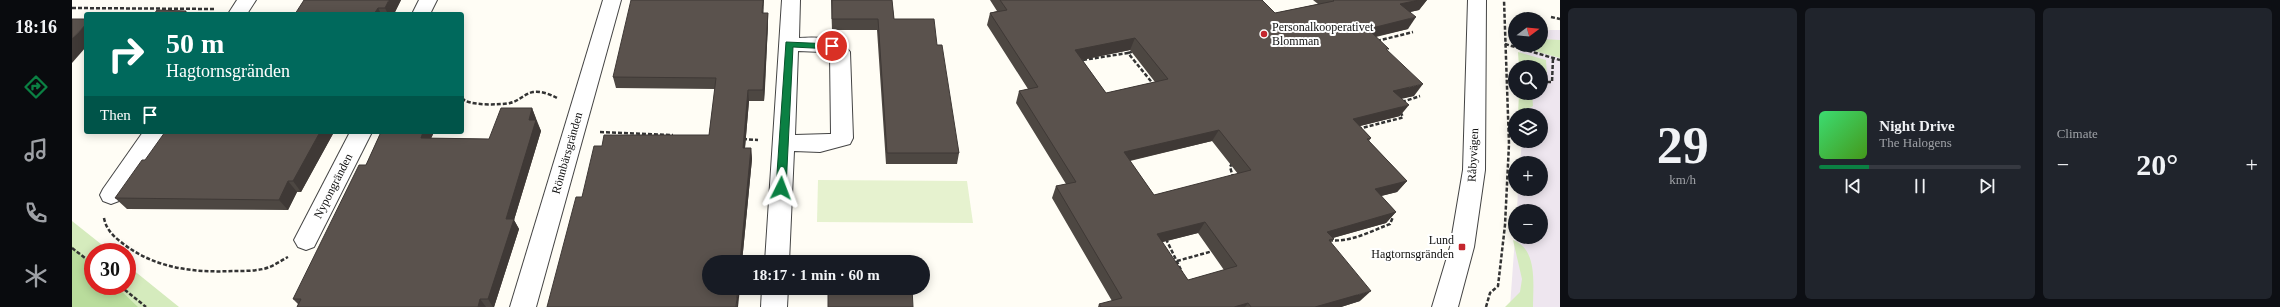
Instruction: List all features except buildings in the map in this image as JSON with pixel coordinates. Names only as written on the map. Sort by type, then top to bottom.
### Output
[{"type":"street","points":[[422,12],[428,0]]},
{"type":"street","name":"Rönnbärsgränden","points":[[523,307],[612,0]]},
{"type":"street","points":[[777,255],[791,0]]},
{"type":"street","name":"Råbyvägen","points":[[1445,307],[1462,248],[1474,170],[1477,0]]},
{"type":"street","points":[[783,142],[815,146],[829,145],[842,138],[840,52],[832,46],[789,44]]},
{"type":"street","points":[[111,195],[154,134]]},
{"type":"street","name":"Nypongränden","points":[[306,240],[360,134]]},
{"type":"street","points":[[774,307],[775,295]]},
{"type":"path","points":[[1486,307],[1490,293],[1498,286],[1505,225],[1509,144],[1504,0]]},
{"type":"path","points":[[72,8],[241,9]]},
{"type":"path","points":[[1551,17],[1560,19]]},
{"type":"path","points":[[1376,41],[1413,32]]},
{"type":"path","points":[[1505,44],[1560,60]]},
{"type":"path","points":[[1083,60],[1143,49]]},
{"type":"path","points":[[1128,52],[1157,89]]},
{"type":"path","points":[[1080,53],[1086,66]]},
{"type":"path","points":[[1548,82],[1552,82],[1553,58]]},
{"type":"path","points":[[464,101],[473,104],[508,103],[519,100],[527,94],[540,92],[565,101],[582,102]]},
{"type":"path","points":[[1399,103],[1420,96]]},
{"type":"path","points":[[1357,129],[1401,118],[1403,117],[1399,108]]},
{"type":"path","points":[[573,131],[678,135]]},
{"type":"path","points":[[737,138],[783,142]]},
{"type":"path","points":[[1233,159],[1230,167],[1234,178]]},
{"type":"path","points":[[111,195],[103,215],[105,227],[130,251],[156,263],[181,270],[221,272],[270,268],[292,255],[306,240]]},
{"type":"path","points":[[1326,238],[1332,241],[1349,238],[1390,224],[1393,217]]},
{"type":"path","points":[[1164,235],[1183,274]]},
{"type":"path","points":[[72,248],[84,257]]},
{"type":"path","points":[[1177,261],[1220,249]]},
{"type":"path","points":[[131,295],[146,307]]},
{"type":"shaded area","points":[[1548,30],[1560,30],[1560,307],[1510,307],[1514,244],[1548,244],[1548,204],[1517,204],[1518,196],[1548,196],[1548,156],[1521,156],[1521,148],[1548,148],[1548,108],[1523,108],[1524,100],[1548,100],[1548,60],[1520,60],[1520,52],[1548,52]]},
{"type":"green space","points":[[1548,39],[1560,40],[1560,58],[1538,52],[1548,52]]},
{"type":"green space","points":[[1518,52],[1546,60],[1519,60]]},
{"type":"green space","points":[[1519,100],[1533,100],[1533,106],[1530,108],[1518,108]]},
{"type":"green space","points":[[818,180],[967,181],[973,223],[817,222]]},
{"type":"green space","points":[[72,221],[100,243],[84,243],[84,295],[136,295],[136,272],[179,307],[72,307]]},
{"type":"green space","points":[[1514,244],[1521,245],[1527,251],[1530,259],[1533,279],[1533,307],[1505,307],[1520,292],[1522,279]]},
{"type":"green space","points":[[72,246],[84,257],[84,295],[125,295],[138,307],[72,307]]},
{"type":"place","name":"Personalkooperativet Blomman","points":[[1264,34]]},
{"type":"place","name":"Lund Hagtornsgränden","points":[[1462,247]]},
{"type":"route","points":[[781,188],[789,44],[832,46]]}]
